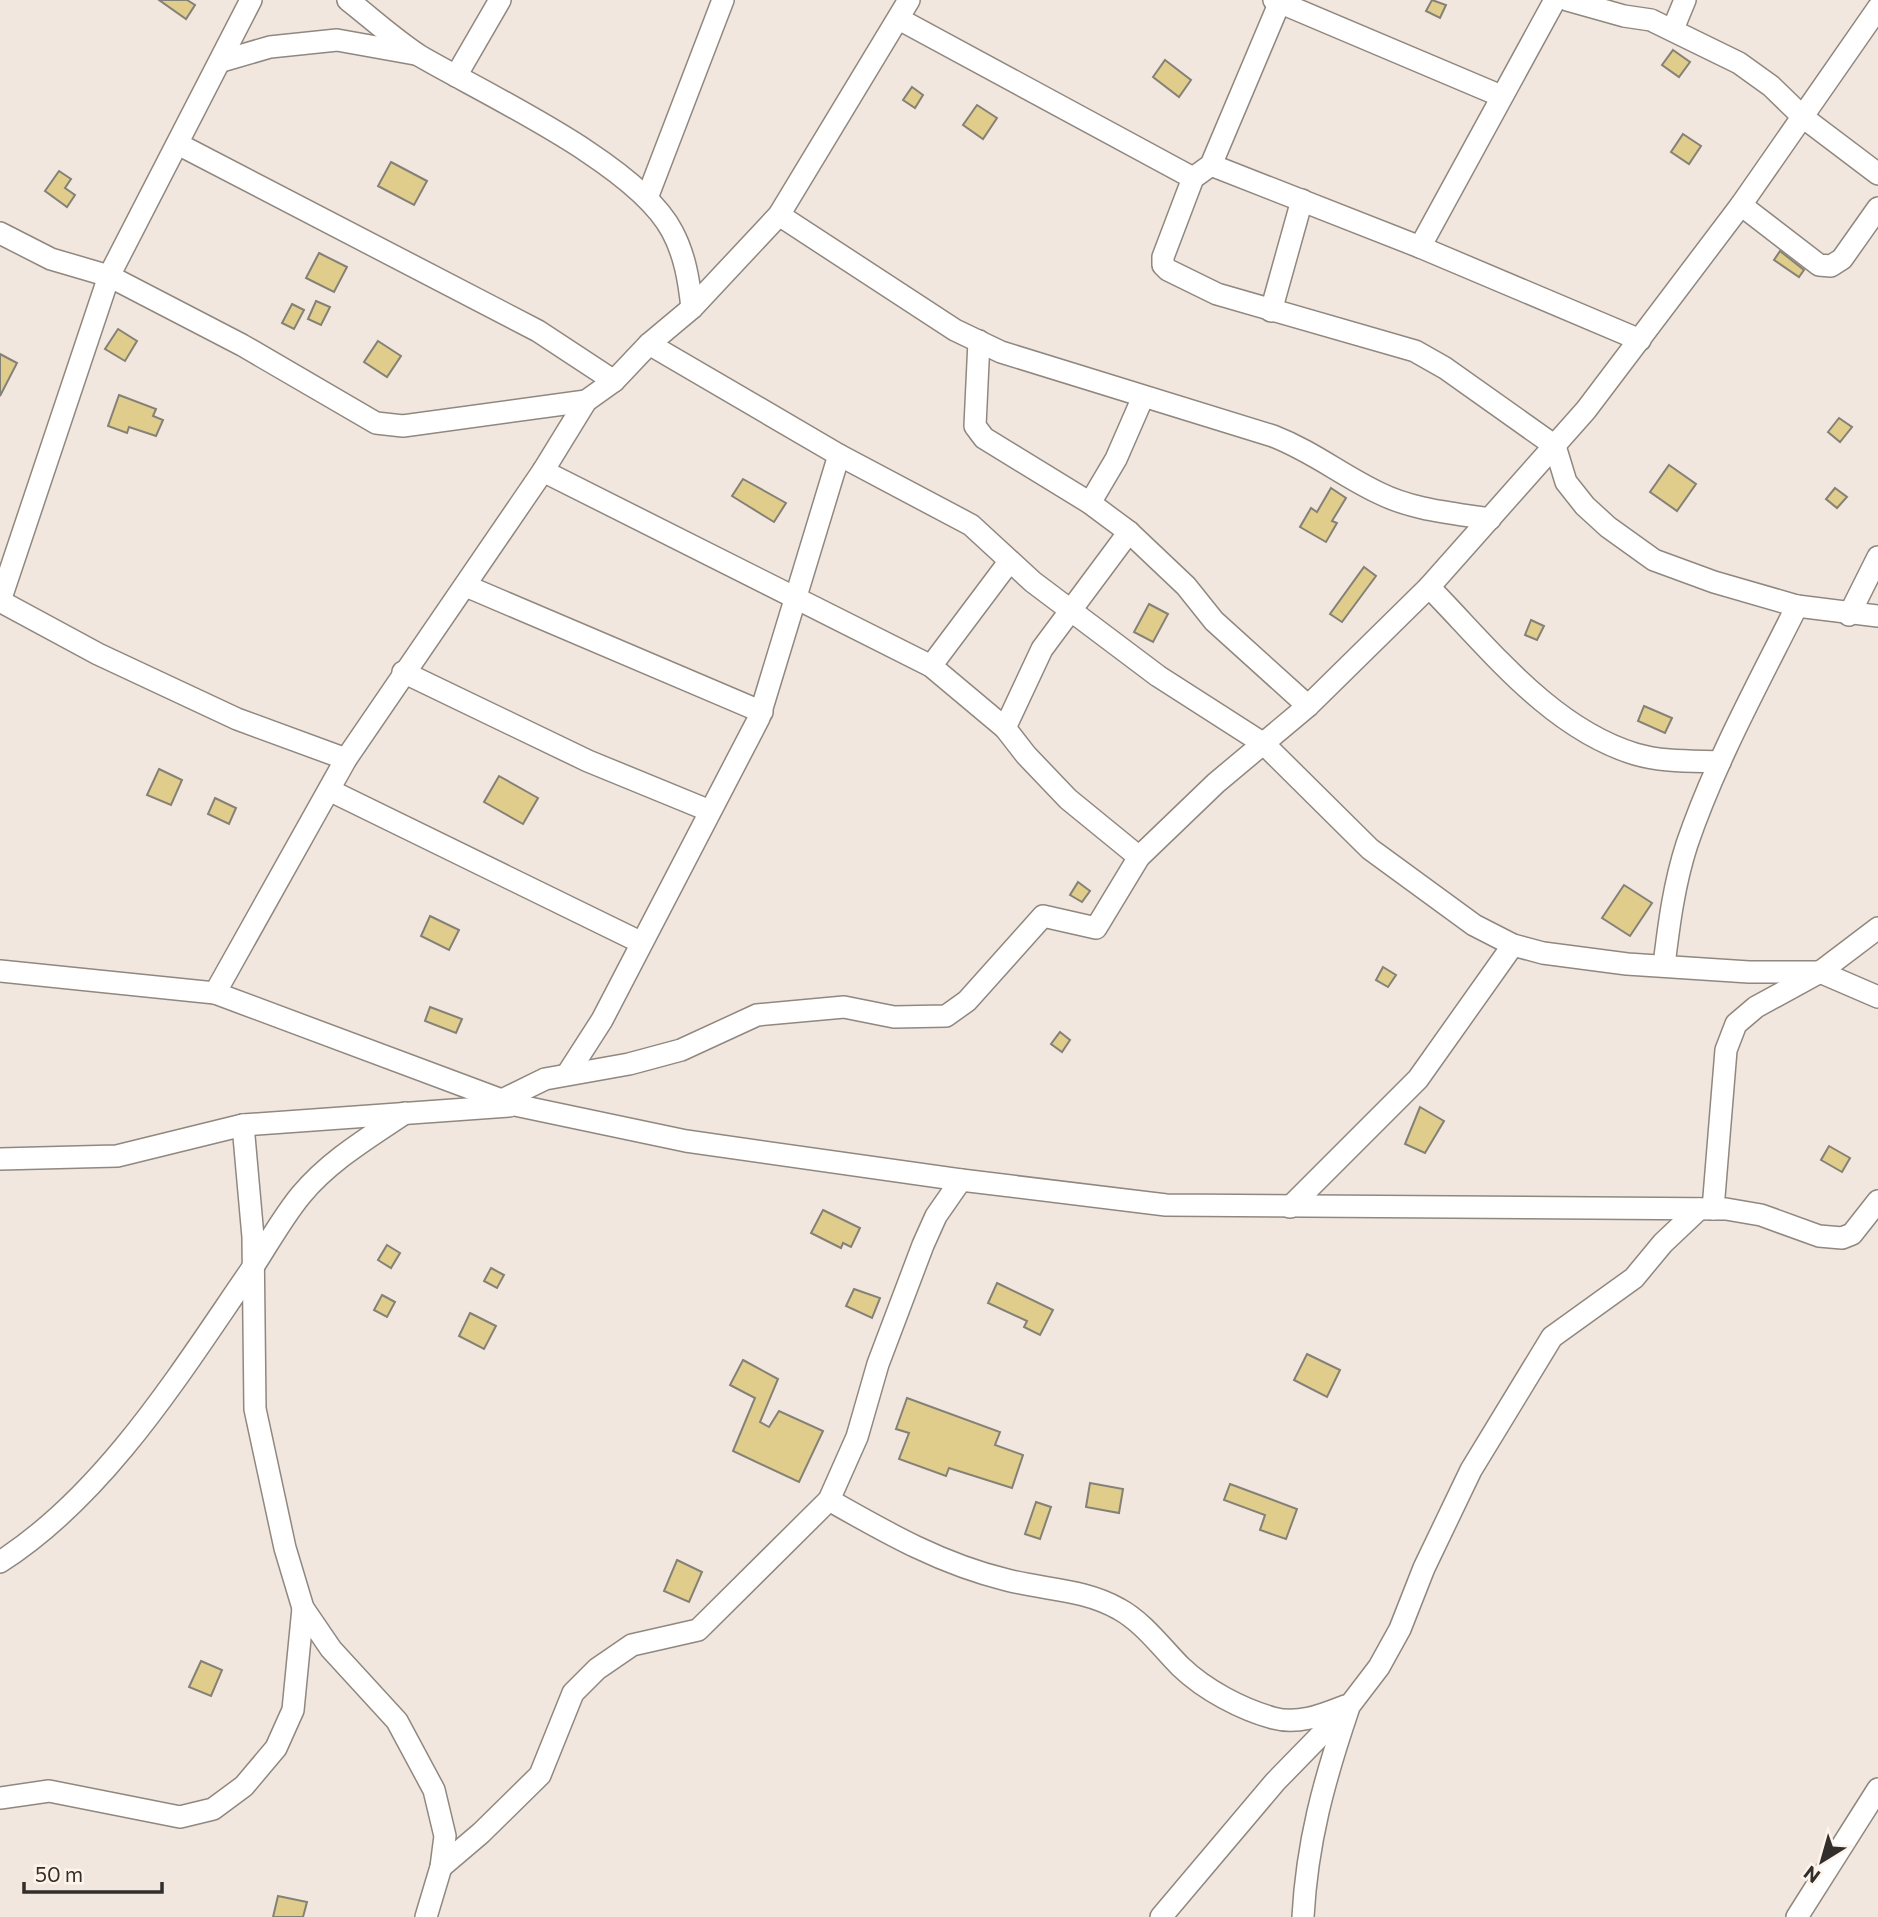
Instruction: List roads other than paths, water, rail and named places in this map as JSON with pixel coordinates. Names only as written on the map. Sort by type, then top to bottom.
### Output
[{"type":"street","points":[[251,0],[222,61],[109,276],[0,601],[98,654],[237,719],[346,759]]},
{"type":"street","points":[[348,0],[417,54],[548,127],[647,198],[672,230],[688,272],[692,308]]},
{"type":"street","points":[[456,76],[500,0]]},
{"type":"street","points":[[647,198],[723,0]]},
{"type":"street","points":[[1420,247],[1555,0]]},
{"type":"street","points":[[1567,0],[1602,11],[1651,20],[1739,63],[1770,86],[1804,118],[1878,174]]},
{"type":"street","points":[[1673,29],[1685,0]]},
{"type":"street","points":[[1501,96],[1310,7],[1277,2],[1211,164],[1193,178],[1163,265],[1196,285],[1271,311],[1415,351],[1474,387],[1555,446],[1566,482],[1585,506],[1608,527],[1654,560],[1714,582],[1797,606],[1849,615],[1878,616]]},
{"type":"street","points":[[0,1159],[117,1156],[243,1125],[508,1103],[522,1088],[568,1073],[629,1064],[681,1050],[757,1015],[844,1007],[894,1017],[946,1016],[967,1001],[1043,916],[1096,928],[1139,858],[1216,783],[1308,706],[1429,587],[1555,446],[1640,340],[1741,205],[1878,8]]},
{"type":"street","points":[[215,993],[346,759],[403,672],[466,586],[586,401],[614,381],[649,344],[692,308],[779,215],[904,9],[1193,178]]},
{"type":"street","points":[[222,61],[270,47],[337,40],[417,54]]},
{"type":"street","points":[[178,144],[526,324],[614,381]]},
{"type":"street","points":[[1211,164],[1420,247],[1640,340]]},
{"type":"street","points":[[1271,311],[1301,200]]},
{"type":"street","points":[[1741,205],[1819,265],[1831,266],[1842,259],[1878,208]]},
{"type":"street","points":[[779,215],[955,330],[979,341],[1040,366],[1308,450],[1390,498],[1416,506],[1490,520]]},
{"type":"street","points":[[0,233],[51,259],[109,276],[242,345],[376,423],[391,427],[586,401]]},
{"type":"street","points":[[979,341],[975,426],[984,438],[1090,503],[1129,532],[1186,586],[1214,621],[1308,706]]},
{"type":"street","points":[[649,344],[839,455],[971,525],[1009,562],[1158,676],[1264,744],[1370,849],[1474,925],[1513,945],[1543,953],[1749,972],[1820,971],[1878,997]]},
{"type":"street","points":[[1090,503],[1121,449],[1143,397]]},
{"type":"street","points":[[568,1073],[602,1020],[640,942],[762,712],[839,455]]},
{"type":"street","points":[[543,471],[931,666],[1005,728],[1026,755],[1068,799],[1139,858]]},
{"type":"street","points":[[1005,728],[1042,649],[1129,532]]},
{"type":"street","points":[[1849,615],[1878,557]]},
{"type":"street","points":[[931,666],[1009,562]]},
{"type":"street","points":[[466,586],[762,712]]},
{"type":"street","points":[[1429,587],[1544,704],[1604,741],[1635,754],[1668,760],[1720,762]]},
{"type":"street","points":[[1664,965],[1671,907],[1687,845],[1720,762],[1797,606]]},
{"type":"street","points":[[403,672],[588,761],[710,811]]},
{"type":"street","points":[[329,790],[640,942]]},
{"type":"street","points":[[1161,1917],[1275,1782],[1350,1705],[1390,1648],[1471,1469],[1552,1337],[1634,1278],[1663,1243],[1706,1209],[1726,1050],[1736,1024],[1756,1007],[1820,971],[1878,928]]},
{"type":"street","points":[[1290,1207],[1418,1079],[1513,945]]},
{"type":"street","points":[[0,971],[215,993],[508,1103],[686,1141],[961,1180],[1166,1205],[1706,1209],[1761,1215],[1819,1236],[1842,1238],[1852,1234],[1878,1201]]},
{"type":"street","points":[[0,1562],[26,1546],[95,1485],[253,1268],[301,1195],[346,1152],[405,1113]]},
{"type":"street","points":[[243,1125],[253,1268],[255,1409],[285,1548],[303,1608],[331,1649],[397,1721],[434,1790],[445,1836],[441,1867],[426,1917]]},
{"type":"street","points":[[441,1867],[481,1833],[540,1775],[573,1693],[597,1669],[632,1645],[698,1630],[829,1500],[857,1437],[878,1364],[923,1245],[936,1216],[961,1180]]},
{"type":"street","points":[[829,1500],[891,1537],[940,1558],[1007,1580],[1077,1591],[1121,1609],[1184,1670],[1227,1699],[1250,1709],[1276,1719],[1300,1720],[1350,1705]]},
{"type":"street","points":[[0,1798],[49,1791],[180,1817],[213,1809],[244,1786],[276,1748],[293,1710],[303,1608]]},
{"type":"street","points":[[1303,1917],[1307,1855],[1321,1790],[1350,1705]]},
{"type":"street","points":[[1797,1917],[1878,1789]]}]
